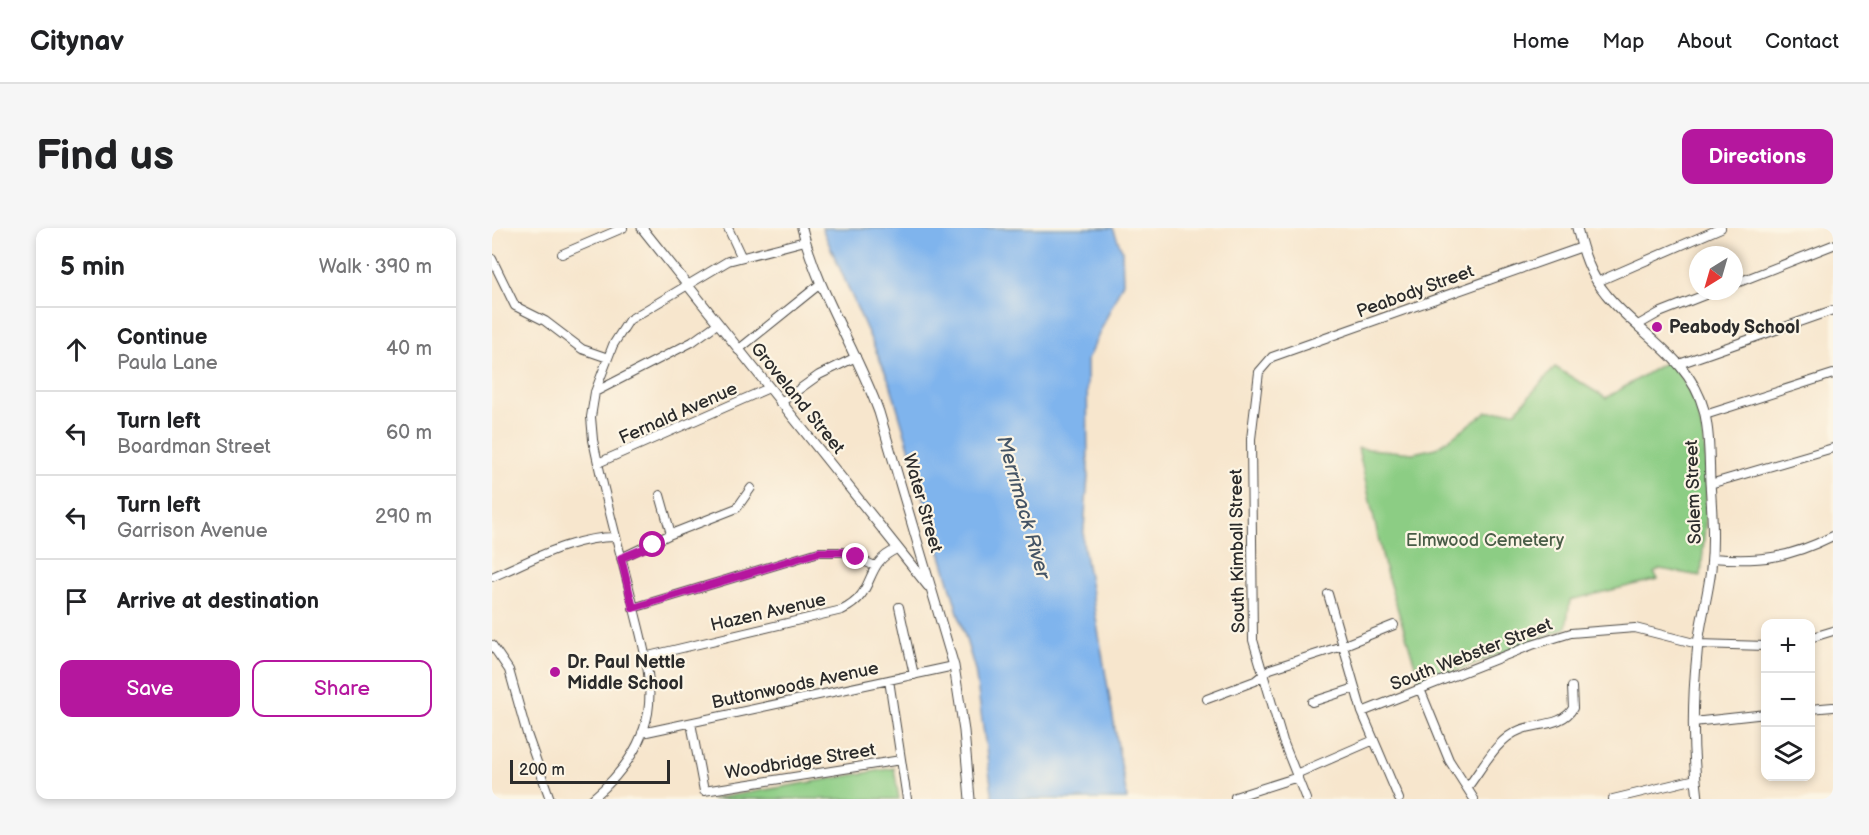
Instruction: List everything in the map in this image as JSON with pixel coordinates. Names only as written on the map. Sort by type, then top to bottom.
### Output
[{"type":"main road","name":"Groveland Street","points":[[642,228],[930,588]]},
{"type":"main road","name":"Water Street","points":[[802,228],[820,284],[856,357],[879,412],[954,666],[963,722],[970,799]]},
{"type":"main road","name":"Salem Street","points":[[1578,228],[1582,247],[1597,282],[1612,301],[1679,364],[1696,388],[1705,415],[1712,558],[1698,644],[1694,722],[1698,799]]},
{"type":"street","points":[[562,254],[623,228]]},
{"type":"street","points":[[728,228],[741,256]]},
{"type":"street","points":[[1597,282],[1721,228]]},
{"type":"street","points":[[592,799],[625,767],[642,734],[648,711],[649,692],[644,657],[598,464],[591,417],[595,392],[618,334],[629,320],[686,284],[741,256],[805,241]]},
{"type":"street","points":[[1743,280],[1833,245]]},
{"type":"street","name":"Peabody Street","points":[[1261,367],[1272,357],[1582,247]]},
{"type":"street","points":[[492,259],[515,306],[544,321],[582,349],[608,358]]},
{"type":"street","points":[[738,350],[820,284]]},
{"type":"street","points":[[1638,325],[1659,313],[1692,300]]},
{"type":"street","points":[[1679,364],[1833,310]]},
{"type":"street","points":[[595,392],[692,342],[717,324]]},
{"type":"street","points":[[780,403],[819,375],[856,357]]},
{"type":"street","name":"South Kimball Street","points":[[1261,367],[1255,398],[1250,468],[1252,630],[1254,648],[1283,741],[1306,799]]},
{"type":"street","points":[[1705,415],[1833,374]]},
{"type":"street","name":"Fernald Avenue","points":[[598,464],[769,388]]},
{"type":"street","points":[[1710,484],[1833,448]]},
{"type":"street","points":[[621,558],[671,534],[737,508],[751,488]]},
{"type":"street","points":[[660,495],[671,534]]},
{"type":"street","points":[[1712,558],[1742,560],[1774,558],[1804,549],[1833,536]]},
{"type":"street","points":[[492,576],[567,546],[591,539],[616,537]]},
{"type":"street","points":[[633,608],[819,552],[843,552],[874,566],[887,553],[897,549]]},
{"type":"street","name":"Hazen Avenue","points":[[644,657],[843,610],[864,595],[874,566]]},
{"type":"street","points":[[1328,594],[1362,712],[1399,799]]},
{"type":"street","points":[[898,607],[914,675]]},
{"type":"street","points":[[1207,699],[1256,681],[1270,669],[1342,646],[1394,625]]},
{"type":"street","name":"South Webster Street","points":[[1362,712],[1552,637],[1571,633],[1635,628],[1698,644],[1761,646]]},
{"type":"street","points":[[1815,636],[1833,631]]},
{"type":"street","points":[[492,645],[509,670],[527,734],[550,799]]},
{"type":"street","name":"Buttonwoods Avenue","points":[[642,734],[954,666]]},
{"type":"street","points":[[890,680],[907,799]]},
{"type":"street","points":[[1467,788],[1506,737],[1523,729],[1566,717],[1573,708],[1572,687]]},
{"type":"street","points":[[1312,702],[1355,688]]},
{"type":"street","points":[[1420,689],[1449,760],[1474,799]]},
{"type":"street","points":[[1815,708],[1833,706]]},
{"type":"street","points":[[1694,722],[1761,715]]},
{"type":"street","name":"Woodbridge Street","points":[[691,723],[704,791],[901,760]]},
{"type":"street","points":[[1235,798],[1297,775],[1374,740]]},
{"type":"street","points":[[1613,799],[1696,779]]},
{"type":"green space","name":"Elmwood Cemetery","points":[[1668,361],[1685,382],[1696,407],[1703,434],[1706,492],[1701,576],[1660,569],[1654,573],[1658,579],[1570,600],[1566,628],[1421,684],[1386,572],[1358,448],[1413,453],[1436,448],[1487,412],[1516,411],[1555,367],[1606,398]]},
{"type":"green space","points":[[894,768],[899,799],[712,799]]},
{"type":"water","name":"Merrimack River","points":[[822,228],[1113,228],[1122,250],[1123,282],[1087,360],[1088,476],[1083,542],[1127,799],[993,799],[975,670],[890,383]]},
{"type":"place","name":"Peabody School","points":[[1657,327]]},
{"type":"place","name":"Dr. Paul Nettle Middle School","points":[[555,672]]},
{"type":"route","points":[[653,545],[621,558],[633,608],[819,552],[843,552],[856,557]]}]
